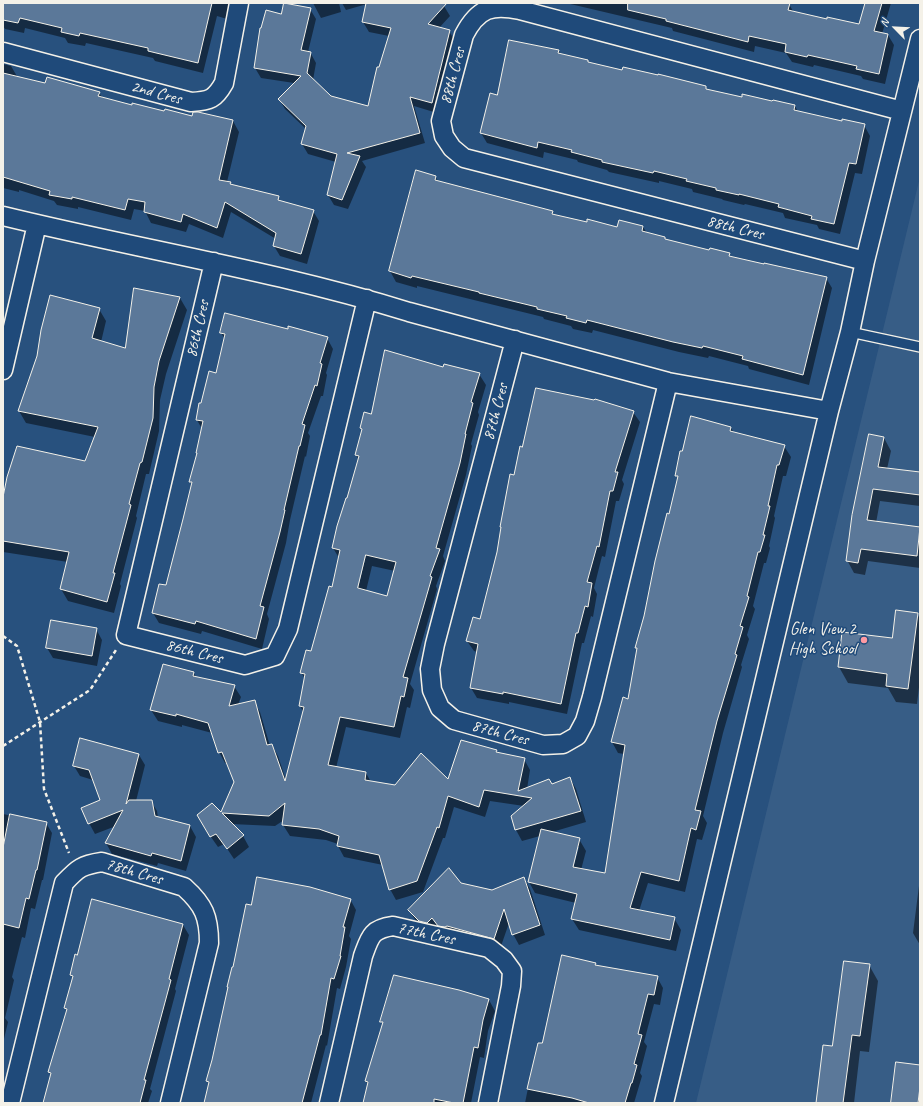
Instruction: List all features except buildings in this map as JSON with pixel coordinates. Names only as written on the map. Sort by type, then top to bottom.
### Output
[{"type":"street","name":"2nd Cres","points":[[3,52],[191,102],[205,101],[218,94],[224,82],[239,3]]},
{"type":"street","name":"88th Cres","points":[[865,261],[464,158],[452,148],[444,136],[441,121],[464,35],[470,23],[478,15],[487,10],[502,7],[520,10],[902,111]]},
{"type":"street","points":[[664,1103],[829,412],[850,332],[865,261],[920,39]]},
{"type":"street","points":[[3,216],[214,262],[367,299],[668,382],[829,412]]},
{"type":"street","points":[[3,370],[37,224]]},
{"type":"street","name":"86th Cres","points":[[214,262],[126,634],[245,665],[275,656],[288,629],[367,299]]},
{"type":"street","name":"87th Cres","points":[[515,340],[435,644],[430,669],[432,690],[440,708],[454,720],[543,745],[563,744],[577,736],[585,721],[592,698],[668,382]]},
{"type":"street","name":"78th Cres","points":[[76,870],[88,864],[102,862],[184,887],[195,896],[203,910],[209,926],[209,943],[170,1103]]},
{"type":"street","points":[[10,1103],[64,883],[76,870]]},
{"type":"street","name":"77th Cres","points":[[329,1103],[363,956],[370,936],[381,928],[393,926],[489,948],[504,960],[512,971],[511,986],[488,1103]]},
{"type":"lane","points":[[850,332],[920,347]]},
{"type":"path","points":[[3,746],[90,690],[126,634]]},
{"type":"path","points":[[3,636],[17,646],[40,722],[44,789],[76,870]]},
{"type":"shaded area","name":"Glen View 2 High School","points":[[920,177],[920,1103],[696,1103]]},
{"type":"place","name":"Glen View 2 High School","points":[[864,640]]}]
